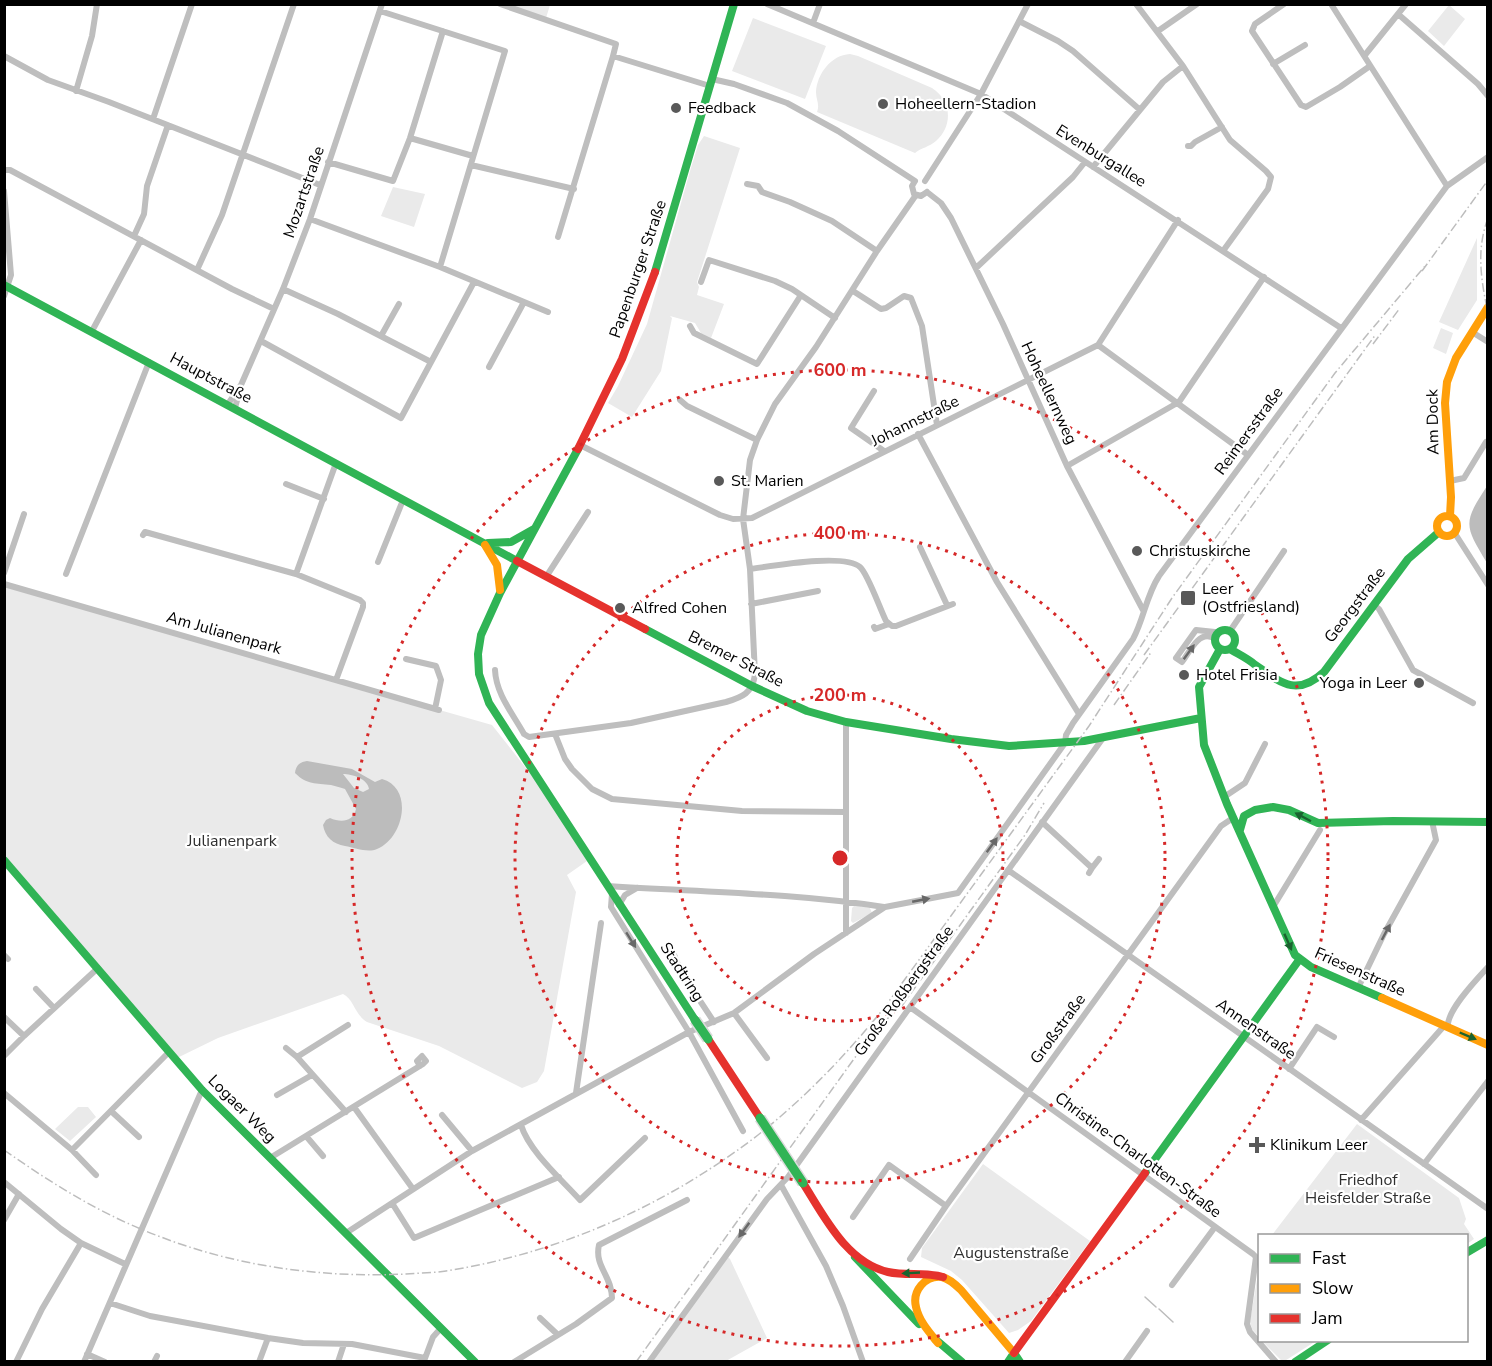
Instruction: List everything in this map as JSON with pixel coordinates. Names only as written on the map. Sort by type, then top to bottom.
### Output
[{"type":"main road","name":"Papenburger Straße","points":[[517,561],[580,445],[625,352],[647,297],[734,4]]},
{"type":"main road","name":"Hauptstraße","points":[[6,289],[92,331],[517,561]]},
{"type":"main road","name":"Am Dock","points":[[1454,532],[1456,523],[1450,516],[1446,388],[1452,367],[1488,307]]},
{"type":"main road","points":[[1450,516],[1444,516],[1438,521],[1437,526],[1439,532],[1447,536],[1454,532]]},
{"type":"main road","points":[[483,541],[511,542],[535,528]]},
{"type":"main road","name":"Georgstraße","points":[[1228,647],[1278,681],[1292,687],[1308,685],[1320,677],[1408,560],[1439,532]]},
{"type":"main road","points":[[483,541],[497,565],[500,593]]},
{"type":"main road","name":"Bremer Straße","points":[[517,561],[752,686],[807,711],[846,722],[1009,746],[1103,738],[1201,718]]},
{"type":"main road","name":"Stadtring","points":[[517,561],[478,644],[476,661],[480,684],[489,703],[620,905],[693,1028],[708,1039],[855,1257],[938,1343],[962,1362]]},
{"type":"main road","points":[[1222,630],[1230,631],[1234,636],[1228,647],[1215,643],[1217,634],[1222,630]]},
{"type":"main road","name":"Friesenstraße","points":[[1228,647],[1199,687],[1206,751],[1292,951],[1299,960],[1358,988],[1446,1024],[1488,1045]]},
{"type":"main road","points":[[1229,808],[1237,815],[1244,816],[1255,810],[1273,807],[1289,810],[1318,823],[1488,822]]},
{"type":"main road","points":[[1240,833],[1240,825],[1244,816]]},
{"type":"main road","name":"Logaer Weg","points":[[4,860],[202,1090],[475,1362]]},
{"type":"main road","points":[[1011,1357],[1299,960]]},
{"type":"main road","points":[[1468,1252],[1488,1240]]},
{"type":"main road","points":[[855,1257],[877,1269],[888,1272],[925,1272],[945,1278],[964,1294],[1011,1357],[1020,1362]]},
{"type":"main road","points":[[938,1343],[918,1314],[916,1294],[918,1288],[930,1278],[945,1278]]},
{"type":"main road","points":[[1295,1362],[1327,1342]]},
{"type":"street","points":[[76,91],[92,36],[97,4]]},
{"type":"street","points":[[153,119],[192,4]]},
{"type":"street","points":[[197,270],[222,215],[294,4]]},
{"type":"street","points":[[500,4],[616,44],[558,237]]},
{"type":"street","name":"Evenburgallee","points":[[767,4],[981,94],[1341,328]]},
{"type":"street","points":[[813,23],[820,4]]},
{"type":"street","points":[[925,181],[981,94],[1028,4]]},
{"type":"street","points":[[1136,4],[1183,66],[1236,146],[1271,177],[1271,183],[1223,251]]},
{"type":"street","points":[[1158,31],[1197,4]]},
{"type":"street","points":[[1284,4],[1253,27],[1252,31],[1298,102],[1306,106],[1340,87],[1370,66]]},
{"type":"street","points":[[1331,4],[1447,186]]},
{"type":"street","points":[[1365,55],[1406,4]]},
{"type":"street","points":[[381,8],[505,51],[440,267]]},
{"type":"street","name":"Mozartstraße","points":[[232,406],[284,289],[381,8]]},
{"type":"street","points":[[1398,14],[1478,84],[1488,96]]},
{"type":"street","points":[[1019,21],[1073,51],[1139,109]]},
{"type":"street","points":[[328,162],[393,181],[410,138],[443,31]]},
{"type":"street","points":[[1273,64],[1305,45]]},
{"type":"street","points":[[4,56],[48,80],[320,186]]},
{"type":"street","points":[[613,56],[711,82],[734,84],[787,103],[838,131],[915,182],[925,181]]},
{"type":"street","points":[[1093,167],[1163,82],[1183,66]]},
{"type":"street","points":[[134,236],[144,214],[147,186],[168,125]]},
{"type":"street","points":[[1188,146],[1191,147],[1195,142],[1222,128]]},
{"type":"street","points":[[410,138],[473,156]]},
{"type":"street","name":"Reimersstraße","points":[[885,907],[958,893],[1065,743],[1066,735],[1079,714],[1132,639],[1159,576],[1447,186],[1488,158]]},
{"type":"street","points":[[976,268],[1073,177],[1085,162]]},
{"type":"street","points":[[471,165],[574,189]]},
{"type":"street","points":[[4,170],[10,170],[274,309]]},
{"type":"street","points":[[916,195],[921,196],[927,192],[928,185],[925,181]]},
{"type":"street","points":[[915,182],[912,189],[916,195]]},
{"type":"street","points":[[747,184],[758,186],[762,192],[823,217],[877,250]]},
{"type":"street","points":[[4,191],[11,275],[6,289]]},
{"type":"street","name":"Hoheellernweg","points":[[927,192],[945,208],[976,268],[1067,466],[1143,610]]},
{"type":"street","points":[[495,670],[496,682],[502,696],[524,734],[529,737],[631,723],[745,696],[752,686],[755,675],[750,569],[743,519],[747,477],[757,440],[774,404],[835,318],[877,250],[916,195]]},
{"type":"street","points":[[310,219],[440,267],[548,312]]},
{"type":"street","points":[[1178,220],[1098,345],[1179,402],[1248,455]]},
{"type":"street","points":[[92,331],[141,240]]},
{"type":"street","points":[[701,282],[708,260],[775,281],[835,318]]},
{"type":"street","points":[[1067,466],[1179,402],[1264,277]]},
{"type":"street","points":[[261,341],[401,418],[474,282]]},
{"type":"street","points":[[284,289],[431,362]]},
{"type":"street","points":[[853,291],[881,309],[904,296],[911,298],[922,326],[937,424]]},
{"type":"street","points":[[690,326],[694,333],[757,364],[801,295]]},
{"type":"street","points":[[489,367],[524,302]]},
{"type":"street","points":[[381,336],[399,304]]},
{"type":"street","points":[[1472,332],[1488,342]]},
{"type":"street","name":"Johannstraße","points":[[743,519],[752,518],[1098,345]]},
{"type":"street","points":[[66,574],[149,362]]},
{"type":"street","points":[[874,391],[850,428],[884,451]]},
{"type":"street","points":[[680,400],[687,406],[757,440]]},
{"type":"street","points":[[918,434],[997,582],[1079,714]]},
{"type":"street","points":[[1450,481],[1464,478],[1486,442]]},
{"type":"street","points":[[580,445],[720,515],[743,519]]},
{"type":"street","points":[[296,574],[336,463]]},
{"type":"street","points":[[286,484],[324,499]]},
{"type":"street","points":[[378,562],[403,500]]},
{"type":"street","points":[[546,577],[588,512]]},
{"type":"street","points":[[4,573],[24,514]]},
{"type":"street","points":[[142,535],[145,532],[296,574],[363,603],[336,680]]},
{"type":"street","points":[[1454,532],[1488,585]]},
{"type":"street","points":[[750,569],[832,560],[853,563],[863,570],[889,624],[896,627],[950,604],[921,547]]},
{"type":"street","points":[[1230,631],[1284,551]]},
{"type":"street","name":"Am Julianenpark","points":[[4,584],[437,709],[441,685],[436,666],[406,659]]},
{"type":"street","points":[[752,604],[818,591]]},
{"type":"street","points":[[1374,605],[1379,609],[1413,670],[1473,703]]},
{"type":"street","points":[[874,627],[874,629],[889,624]]},
{"type":"street","points":[[1196,630],[1213,634],[1201,637],[1182,662],[1176,658],[1196,630]]},
{"type":"street","points":[[846,722],[846,933]]},
{"type":"street","points":[[555,734],[572,770],[592,789],[612,799],[742,811],[846,812]]},
{"type":"street","name":"Große Roßbergstraße","points":[[649,1362],[767,1199],[788,1177],[1103,738]]},
{"type":"street","points":[[1224,797],[1245,783],[1265,744]]},
{"type":"street","name":"Großstraße","points":[[910,1259],[1221,826],[1233,818]]},
{"type":"street","points":[[1358,988],[1384,934],[1436,840],[1432,821]]},
{"type":"street","points":[[1042,822],[1090,870],[1099,859]]},
{"type":"street","points":[[1273,907],[1320,830]]},
{"type":"street","name":"Annenstraße","points":[[1008,870],[1488,1209]]},
{"type":"street","points":[[620,905],[628,892],[640,887]]},
{"type":"street","points":[[743,1131],[693,1028],[659,984],[611,907],[610,890],[640,887],[713,890],[846,901],[885,907]]},
{"type":"street","points":[[346,1233],[472,1151],[693,1028],[734,1013],[885,907]]},
{"type":"street","points":[[576,1093],[601,922]]},
{"type":"street","points":[[670,945],[690,987],[714,1022]]},
{"type":"street","points":[[1361,1120],[1446,1024],[1488,967]]},
{"type":"street","points":[[4,1056],[98,968]]},
{"type":"street","points":[[36,989],[54,1008]]},
{"type":"street","name":"Christine-Charlotten-Straße","points":[[910,1007],[1256,1257],[1246,1324],[1258,1341]]},
{"type":"street","points":[[734,1013],[767,1058]]},
{"type":"street","points":[[4,1017],[24,1035]]},
{"type":"street","points":[[297,1057],[348,1025]]},
{"type":"street","points":[[1289,1069],[1317,1028],[1334,1036]]},
{"type":"street","points":[[286,1048],[297,1057],[345,1112]]},
{"type":"street","points":[[72,1150],[168,1053]]},
{"type":"street","points":[[270,1158],[420,1066]]},
{"type":"street","points":[[277,1095],[312,1075]]},
{"type":"street","points":[[1424,1164],[1488,1081]]},
{"type":"street","points":[[84,1362],[202,1090]]},
{"type":"street","points":[[4,1093],[72,1150],[96,1175]]},
{"type":"street","points":[[354,1107],[412,1190]]},
{"type":"street","points":[[111,1111],[138,1137]]},
{"type":"street","points":[[442,1115],[447,1118],[472,1151]]},
{"type":"street","points":[[521,1125],[524,1135],[580,1200],[645,1138]]},
{"type":"street","points":[[306,1136],[323,1156]]},
{"type":"street","points":[[853,1217],[889,1165],[946,1206]]},
{"type":"street","points":[[392,1203],[414,1238],[559,1177]]},
{"type":"street","points":[[4,1182],[81,1243],[125,1264]]},
{"type":"street","points":[[781,1185],[826,1266],[862,1361]]},
{"type":"street","points":[[4,1220],[19,1194]]},
{"type":"street","points":[[514,1362],[556,1334],[576,1324],[612,1298],[612,1285],[597,1258],[599,1245],[687,1200]]},
{"type":"street","points":[[1172,1285],[1215,1227]]},
{"type":"street","points":[[16,1362],[42,1309],[81,1243]]},
{"type":"street","points":[[110,1303],[150,1316],[268,1338],[303,1343],[344,1344],[424,1360],[433,1337],[441,1328]]},
{"type":"street","points":[[540,1318],[556,1334]]},
{"type":"street","points":[[1125,1362],[1147,1332]]},
{"type":"street","points":[[259,1362],[268,1338]]},
{"type":"street","name":"Christine-Charlotten-Straße","points":[[1259,1342],[1276,1362]]},
{"type":"street","points":[[338,1362],[344,1344]]},
{"type":"street","points":[[87,1354],[105,1362]]},
{"type":"green space","points":[[508,5],[550,5],[546,18]]},
{"type":"green space","points":[[1449,5],[1465,19],[1444,46],[1428,31]]},
{"type":"green space","points":[[753,18],[826,46],[805,99],[732,71]]},
{"type":"green space","name":"Hoheellern-Stadion","points":[[850,54],[939,93],[947,107],[948,114],[942,135],[931,145],[915,153],[817,112],[816,92],[822,72],[837,58]]},
{"type":"green space","points":[[704,136],[740,148],[697,282],[699,287],[697,295],[724,304],[711,338],[701,333],[695,323],[670,316],[672,318],[661,371],[632,417],[608,403],[647,324],[690,171],[698,145]]},
{"type":"green space","points":[[393,187],[425,194],[414,227],[381,216]]},
{"type":"green space","points":[[1477,238],[1477,300],[1458,330],[1439,322]]},
{"type":"green space","points":[[1441,328],[1453,333],[1446,354],[1433,348]]},
{"type":"green space","name":"Julianenpark","points":[[5,586],[492,725],[540,786],[587,861],[567,875],[576,892],[544,1071],[537,1082],[522,1088],[439,1046],[367,1022],[359,1015],[350,999],[343,994],[218,1038],[177,1058],[5,855]]},
{"type":"green space","points":[[855,905],[870,908],[872,913],[853,923],[851,921],[852,908]]},
{"type":"green space","points":[[78,1107],[88,1107],[96,1117],[70,1141],[55,1129]]},
{"type":"green space","name":"Friedhof Heisfelder Straße","points":[[1357,1124],[1459,1198],[1466,1219],[1464,1224],[1474,1239],[1468,1243],[1468,1234],[1273,1234]]},
{"type":"green space","name":"Augustenstraße","points":[[983,1164],[1090,1241],[1031,1321],[1009,1333],[962,1280],[951,1271],[921,1257],[922,1248]]},
{"type":"green space","points":[[727,1256],[767,1338],[726,1361],[651,1362]]},
{"type":"green space","points":[[1258,1273],[1258,1336],[1250,1322]]},
{"type":"green space","points":[[1263,1342],[1314,1342],[1283,1362]]},
{"type":"shaded area","points":[[1487,486],[1487,563],[1474,540],[1469,524],[1474,508]]},
{"type":"shaded area","points":[[307,761],[352,769],[375,782],[382,779],[392,784],[399,792],[402,802],[402,813],[394,835],[386,843],[373,850],[333,842],[323,825],[326,820],[330,818],[338,821],[349,819],[356,809],[345,789],[308,782],[299,777],[295,773],[297,766]],"holes":[[[343,774],[363,780],[369,789],[363,792],[354,788]]]},
{"type":"waterway","points":[[1145,1297],[1156,1307]]},
{"type":"waterway","points":[[1159,1309],[1173,1322]]},
{"type":"railway","points":[[1422,271],[1488,180]]},
{"type":"railway","points":[[1488,218],[1481,253],[1483,289],[1488,313]]},
{"type":"railway","points":[[4,1150],[80,1199],[161,1237],[251,1263],[344,1274],[441,1272],[530,1252],[611,1223],[687,1183],[758,1135],[809,1091],[884,1008],[1089,726],[1172,598],[1335,373],[1425,266]]},
{"type":"railway","points":[[1373,344],[1400,308]]},
{"type":"railway","points":[[1144,655],[1376,334]]},
{"type":"railway","points":[[1114,705],[1152,651]]},
{"type":"railway","points":[[901,1007],[1025,835],[1044,803]]},
{"type":"railway","points":[[867,1048],[903,997]]},
{"type":"railway","points":[[636,1362],[869,1038]]},
{"type":"traffic: fast","points":[[655,272],[734,4]]},
{"type":"traffic: fast","points":[[4,285],[517,561]]},
{"type":"traffic: fast","points":[[578,449],[500,593],[481,635],[478,654],[479,674],[489,703],[695,1020]]},
{"type":"traffic: fast","points":[[488,543],[511,542],[534,529]]},
{"type":"traffic: fast","points":[[1230,649],[1288,684],[1296,686],[1314,680],[1324,672],[1408,559],[1439,532]]},
{"type":"traffic: fast","points":[[645,629],[752,686],[807,711],[846,722],[951,739],[1009,746],[1084,741],[1201,718]]},
{"type":"traffic: fast","points":[[1225,630],[1232,633],[1235,640],[1232,647],[1225,650],[1218,647],[1215,640],[1218,633],[1225,630]]},
{"type":"traffic: fast","points":[[1220,649],[1199,687],[1204,745],[1227,804],[1295,955],[1311,967],[1382,998]]},
{"type":"traffic: fast","points":[[1240,830],[1244,816],[1255,810],[1273,807],[1289,810],[1318,823],[1488,822]]},
{"type":"traffic: fast","points":[[4,860],[202,1090],[475,1362]]},
{"type":"traffic: fast","points":[[1145,1173],[1299,960]]},
{"type":"traffic: fast","points":[[695,1020],[708,1039]]},
{"type":"traffic: fast","points":[[760,1118],[803,1183]]},
{"type":"traffic: fast","points":[[1468,1252],[1488,1240]]},
{"type":"traffic: fast","points":[[855,1257],[919,1324]]},
{"type":"traffic: fast","points":[[935,1339],[962,1362]]},
{"type":"traffic: fast","points":[[1295,1362],[1325,1342]]},
{"type":"traffic: fast","points":[[1008,1362],[1014,1353],[1020,1362]]},
{"type":"traffic: slow","points":[[1450,516],[1451,497],[1445,403],[1447,382],[1456,358],[1488,307]]},
{"type":"traffic: slow","points":[[1447,516],[1454,519],[1457,526],[1454,533],[1447,536],[1440,533],[1437,526],[1440,519],[1447,516]]},
{"type":"traffic: slow","points":[[485,545],[497,565],[500,590]]},
{"type":"traffic: slow","points":[[1382,998],[1488,1045]]},
{"type":"traffic: slow","points":[[938,1343],[922,1322],[915,1301],[918,1290],[925,1281],[942,1277],[961,1290],[1014,1353]]},
{"type":"traffic: jam","points":[[578,449],[622,359],[655,272]]},
{"type":"traffic: jam","points":[[517,561],[645,629]]},
{"type":"traffic: jam","points":[[708,1039],[760,1118]]},
{"type":"traffic: jam","points":[[1014,1353],[1145,1173]]},
{"type":"traffic: jam","points":[[803,1183],[828,1223],[860,1259],[888,1272],[943,1277]]},
{"type":"place","name":"Hoheellern-Stadion","points":[[883,104]]},
{"type":"place","name":"Feedback","points":[[676,108]]},
{"type":"place","name":"St. Marien","points":[[719,481]]},
{"type":"place","name":"Christuskirche","points":[[1137,551]]},
{"type":"place","name":"Leer (Ostfriesland)","points":[[1188,598]]},
{"type":"place","name":"Alfred Cohen","points":[[620,608]]},
{"type":"place","name":"Hotel Frisia","points":[[1184,675]]},
{"type":"place","name":"Yoga in Leer","points":[[1419,683]]},
{"type":"place","name":"Klinikum Leer","points":[[1257,1145]]}]
